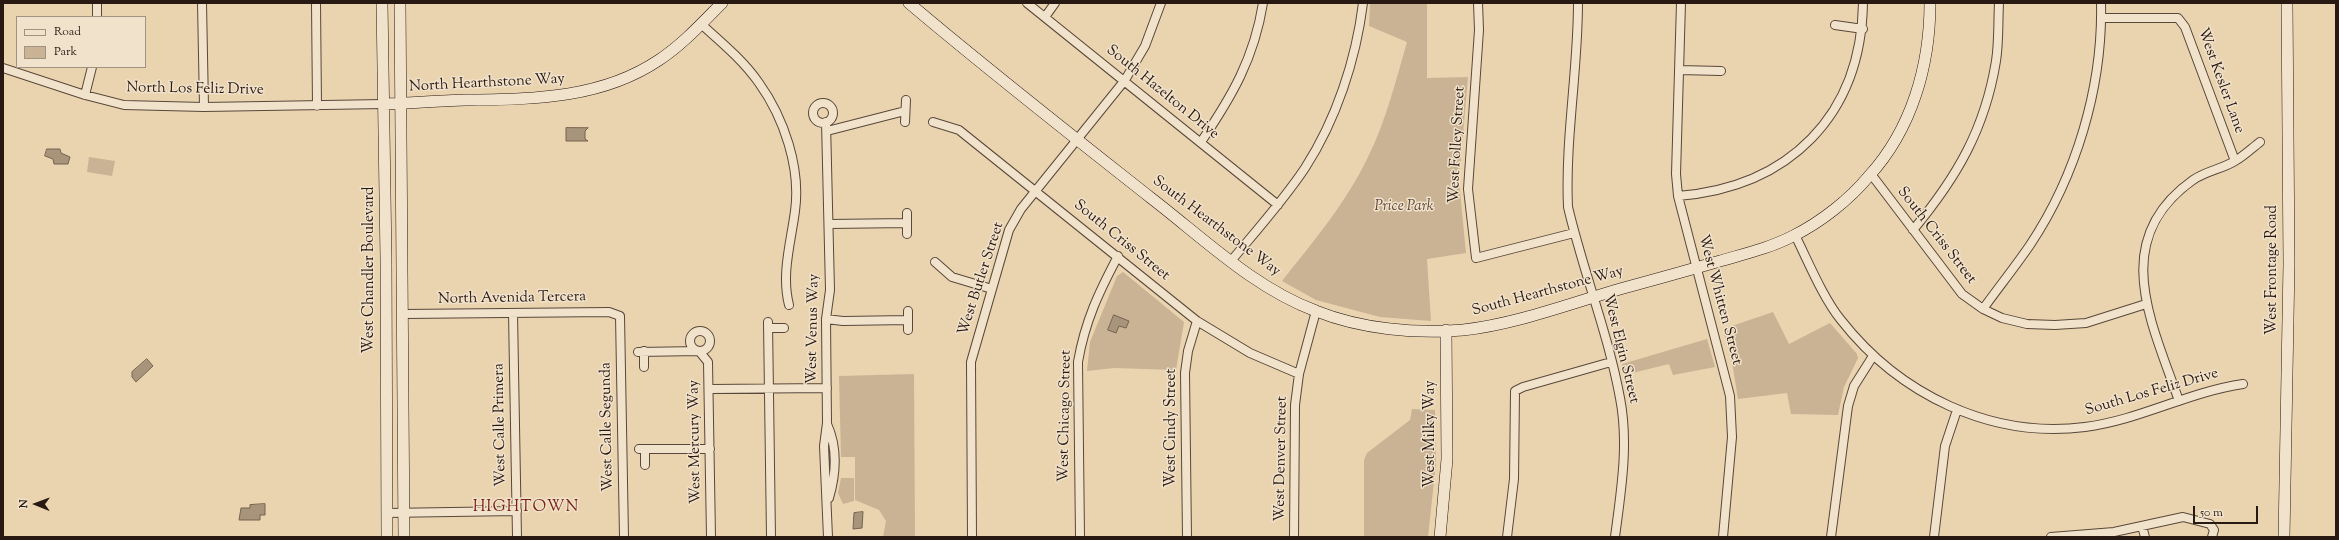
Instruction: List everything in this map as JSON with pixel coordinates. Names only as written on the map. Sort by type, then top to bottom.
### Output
[{"type":"street","points":[[97,3],[97,16]]},
{"type":"street","points":[[202,3],[204,107]]},
{"type":"street","points":[[316,3],[317,106]]},
{"type":"street","name":"West Chandler Boulevard","points":[[382,3],[393,104],[403,314],[404,537]]},
{"type":"street","name":"West Chandler Boulevard","points":[[387,537],[386,259],[393,104],[400,3]]},
{"type":"street","name":"North Hearthstone Way","points":[[393,104],[415,101],[545,98],[595,89],[619,81],[651,65],[686,39],[722,3]]},
{"type":"street","name":"South Hearthstone Way","points":[[909,3],[1231,261],[1265,285],[1316,311],[1374,326],[1416,331],[1464,330],[1508,322],[1750,252],[1795,235],[1838,206],[1871,174],[1902,128],[1919,88],[1926,64],[1930,26],[1930,3]]},
{"type":"street","name":"South Hazelton Drive","points":[[1028,3],[1202,142],[1278,205]]},
{"type":"street","points":[[1045,18],[1055,3]]},
{"type":"street","name":"West Butler Street","points":[[972,537],[970,373],[973,352],[1009,230],[1021,209],[1125,80],[1145,46],[1161,3]]},
{"type":"street","points":[[1202,142],[1234,92],[1248,59],[1260,19],[1263,3]]},
{"type":"street","points":[[1231,261],[1278,205],[1316,149],[1339,96],[1353,57],[1363,3]]},
{"type":"street","name":"West Folley Street","points":[[1478,3],[1479,30],[1468,189],[1476,258],[1574,233]]},
{"type":"street","name":"West Elgin Street","points":[[1578,3],[1578,40],[1567,182],[1568,207],[1621,398],[1625,440],[1615,537]]},
{"type":"street","name":"West Whitten Street","points":[[1681,3],[1678,196],[1730,396],[1732,437],[1723,537]]},
{"type":"street","points":[[1678,196],[1724,190],[1759,176],[1786,161],[1815,135],[1838,106],[1852,74],[1863,29],[1863,3]]},
{"type":"street","points":[[1913,230],[1937,202],[1968,151],[1985,111],[1996,60],[1999,3]]},
{"type":"street","points":[[1983,309],[2030,245],[2056,201],[2074,156],[2088,112],[2096,70],[2101,3]]},
{"type":"street","name":"West Frontage Road","points":[[2284,537],[2289,257],[2287,3]]},
{"type":"street","name":"West Kesler Lane","points":[[2101,18],[2178,18],[2185,27],[2235,161]]},
{"type":"street","points":[[701,24],[742,62],[759,82],[776,114],[790,152],[796,182],[797,199],[786,280],[789,304]]},
{"type":"street","points":[[1835,25],[1863,29]]},
{"type":"street","name":"North Los Feliz Drive","points":[[3,68],[85,95],[124,105],[204,107],[393,104]]},
{"type":"street","points":[[85,95],[92,68]]},
{"type":"street","points":[[1679,70],[1722,71]]},
{"type":"street","points":[[905,122],[906,100]]},
{"type":"street","points":[[827,131],[906,111]]},
{"type":"street","name":"West Venus Way","points":[[826,122],[830,290],[826,319],[827,423],[831,432],[835,453],[835,473],[827,505],[828,537]]},
{"type":"street","name":"South Criss Street","points":[[933,122],[959,130],[1036,190],[1197,321],[1250,353],[1299,374]]},
{"type":"street","points":[[2179,401],[2146,304],[2142,275],[2144,251],[2152,227],[2165,206],[2194,179],[2235,161],[2260,142]]},
{"type":"street","name":"South Criss Street","points":[[1871,174],[1962,294],[1983,309],[2002,318],[2027,324],[2055,325],[2086,323],[2146,304]]},
{"type":"street","points":[[907,213],[907,234]]},
{"type":"street","points":[[829,224],[907,223]]},
{"type":"street","name":"South Los Feliz Drive","points":[[1795,235],[1840,320],[1873,356],[1897,376],[1925,394],[1957,410],[1991,421],[2027,427],[2056,429],[2085,427],[2111,422],[2212,389],[2243,384]]},
{"type":"street","name":"West Chicago Street","points":[[1080,537],[1078,362],[1083,334],[1094,300],[1118,256]]},
{"type":"street","points":[[935,262],[952,277],[992,288]]},
{"type":"street","points":[[908,311],[908,330]]},
{"type":"street","name":"West Denver Street","points":[[1294,537],[1293,435],[1299,374],[1316,311]]},
{"type":"street","name":"North Avenida Tercera","points":[[403,314],[609,312],[620,316]]},
{"type":"street","name":"West Calle Primera","points":[[513,313],[517,537]]},
{"type":"street","name":"West Calle Segunda","points":[[620,316],[624,537]]},
{"type":"street","points":[[826,319],[843,321],[908,320]]},
{"type":"street","name":"West Cindy Street","points":[[1187,537],[1185,373],[1188,351],[1197,321]]},
{"type":"street","points":[[771,537],[768,325],[784,328]]},
{"type":"street","name":"West Milky Way","points":[[1440,537],[1447,472],[1446,330]]},
{"type":"street","name":"West Mercury Way","points":[[644,367],[641,351],[699,351],[708,362],[710,388],[711,537]]},
{"type":"street","points":[[1832,537],[1848,406],[1854,386],[1873,356]]},
{"type":"street","points":[[1507,537],[1514,479],[1514,391],[1523,387],[1611,362]]},
{"type":"street","points":[[710,388],[827,388]]},
{"type":"street","points":[[1934,537],[1945,446],[1957,410]]},
{"type":"street","points":[[645,465],[642,449],[710,449]]},
{"type":"street","points":[[386,513],[517,511]]},
{"type":"street","points":[[2051,537],[2079,536],[2142,526],[2183,517],[2210,524],[2213,534]]},
{"type":"street","points":[[2142,526],[2145,537]]},
{"type":"green space","name":"Price Park","points":[[1370,3],[1427,3],[1427,78],[1468,77],[1459,181],[1466,253],[1427,259],[1431,321],[1380,317],[1316,300],[1282,281],[1328,222],[1350,190],[1368,157],[1390,100],[1407,42],[1369,26]]},
{"type":"green space","points":[[89,157],[115,161],[112,176],[87,172]]},
{"type":"green space","points":[[1123,272],[1184,322],[1176,370],[1114,368],[1087,371],[1090,342],[1117,276]]},
{"type":"green space","points":[[1773,312],[1789,344],[1830,323],[1857,354],[1858,358],[1844,387],[1838,415],[1791,414],[1787,393],[1738,399],[1732,362],[1723,329]]},
{"type":"green space","points":[[1707,339],[1715,367],[1673,375],[1669,364],[1624,375],[1622,364]]},
{"type":"green space","points":[[914,374],[915,537],[883,537],[886,521],[879,510],[855,500],[855,457],[841,457],[839,376]]},
{"type":"green space","points":[[1412,409],[1435,410],[1436,463],[1428,537],[1364,537],[1364,460],[1367,453],[1410,420]]},
{"type":"green space","points":[[841,478],[854,478],[854,501],[843,504],[838,493]]},
{"type":"shaded area","points":[[566,128],[588,128],[585,131],[585,139],[588,141],[566,141]]},
{"type":"shaded area","points":[[47,149],[60,149],[61,153],[70,157],[68,164],[54,164],[53,159],[45,156]]},
{"type":"shaded area","points":[[1114,315],[1129,321],[1126,328],[1119,326],[1116,333],[1108,330]]},
{"type":"shaded area","points":[[147,359],[153,366],[136,382],[132,377],[132,372]]},
{"type":"shaded area","points":[[265,504],[265,515],[260,515],[260,520],[239,520],[241,508],[250,508],[250,505]]},
{"type":"shaded area","points":[[863,512],[862,528],[853,529],[854,513]]},
{"type":"district","name":"HIGHTOWN","points":[[526,508]]}]
